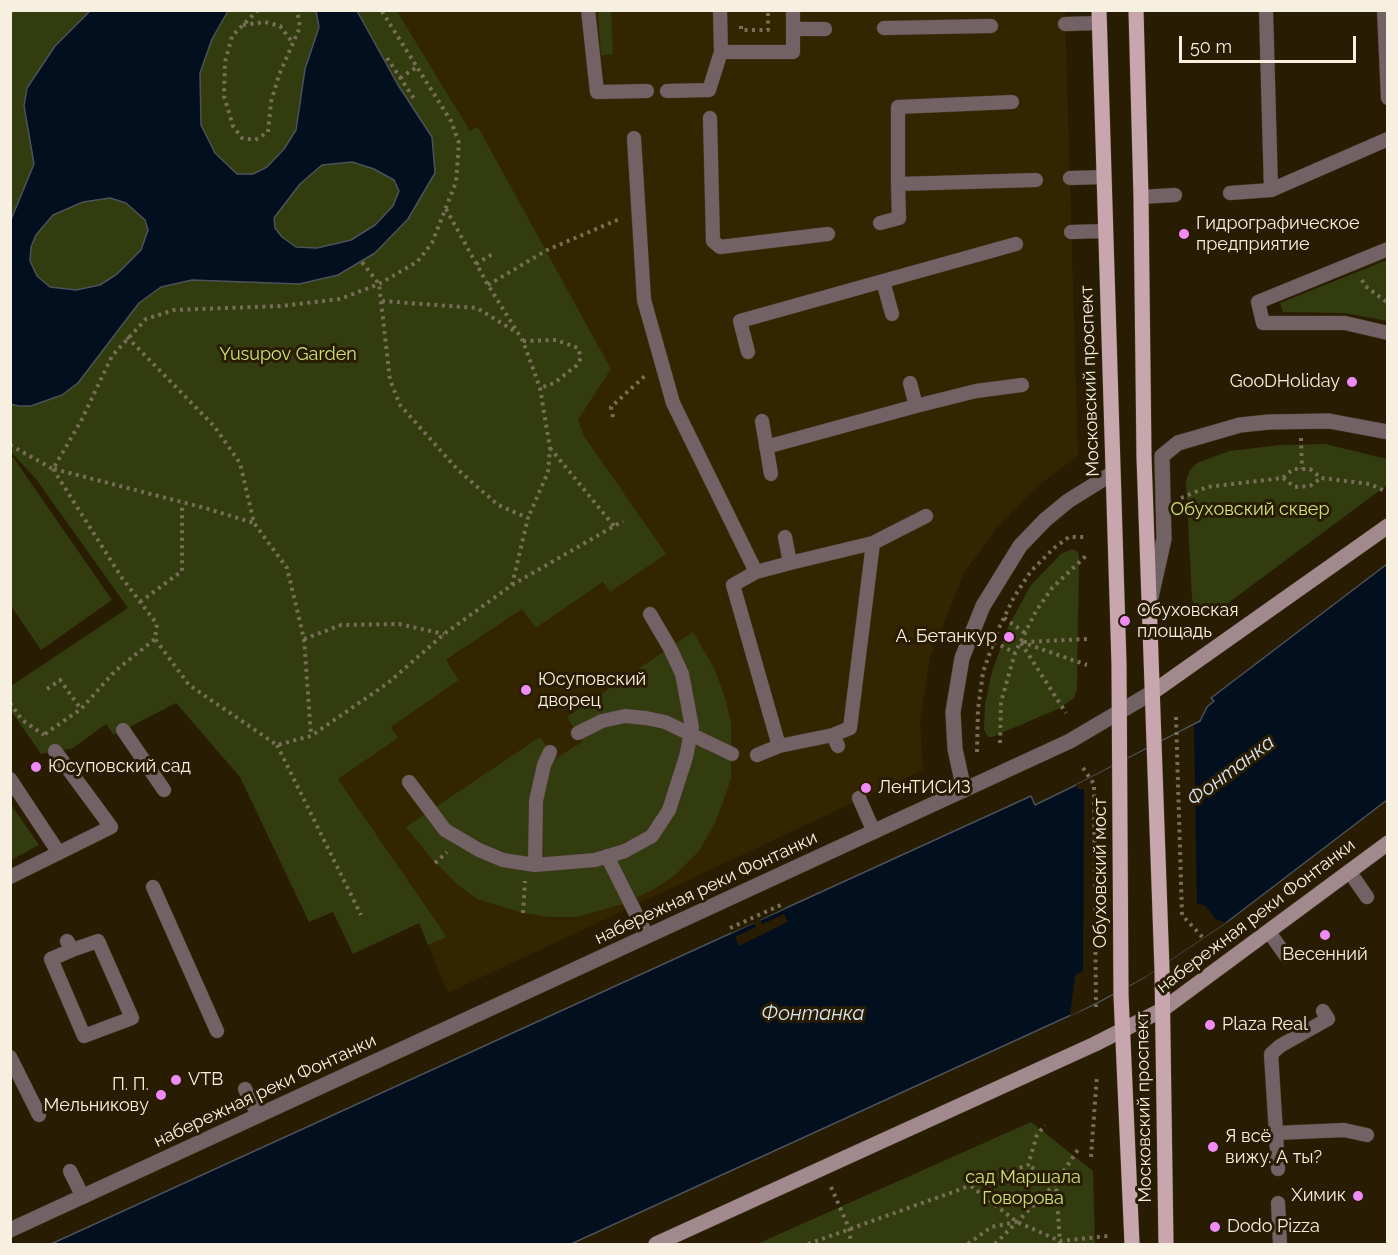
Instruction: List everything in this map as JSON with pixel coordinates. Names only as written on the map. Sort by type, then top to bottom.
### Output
[{"type":"main road","points":[[1136,10],[1142,196],[1144,457],[1153,692]]},
{"type":"main road","name":"Московский проспект","points":[[1099,17],[1120,750]]},
{"type":"main road","name":"набережная реки Фонтанки","points":[[1153,692],[1388,526]]},
{"type":"main road","name":"Московский проспект","points":[[1153,692],[1162,970],[1166,1245]]},
{"type":"main road","name":"Обуховский мост","points":[[1120,750],[1121,995]]},
{"type":"main road","name":"набережная реки Фонтанки","points":[[656,1245],[1124,1030],[1162,1010],[1388,843]]},
{"type":"main road","name":"Московский проспект","points":[[1121,995],[1132,1245]]},
{"type":"street","points":[[1150,606],[1164,539],[1162,456],[1178,442],[1213,432],[1269,422],[1329,421],[1388,432]]},
{"type":"street","points":[[964,790],[954,749],[953,712],[962,658],[983,606],[1020,546],[1045,520],[1068,501],[1113,473]]},
{"type":"street","name":"набережная реки Фонтанки","points":[[10,1230],[1070,741],[1153,692]]},
{"type":"lane","points":[[588,10],[597,92],[647,91]]},
{"type":"lane","points":[[720,10],[720,52],[709,90],[713,241],[720,247],[828,234]]},
{"type":"lane","points":[[720,52],[794,52],[793,10]]},
{"type":"lane","points":[[1266,10],[1270,190]]},
{"type":"lane","points":[[1384,10],[1388,98]]},
{"type":"lane","points":[[960,12],[960,26]]},
{"type":"lane","points":[[1065,24],[1099,17]]},
{"type":"lane","points":[[884,28],[991,26]]},
{"type":"lane","points":[[794,29],[825,29]]},
{"type":"lane","points":[[667,91],[709,90]]},
{"type":"lane","points":[[633,92],[633,107]]},
{"type":"lane","points":[[880,223],[898,218],[898,107],[1012,102]]},
{"type":"lane","points":[[634,138],[644,300],[661,362],[673,403],[756,573]]},
{"type":"lane","points":[[1230,193],[1270,190],[1388,139]]},
{"type":"lane","points":[[1070,178],[1104,177]]},
{"type":"lane","points":[[898,184],[1036,180]]},
{"type":"lane","points":[[1142,196],[1175,195]]},
{"type":"lane","points":[[1071,232],[1105,231]]},
{"type":"lane","points":[[748,352],[740,321],[1016,244]]},
{"type":"lane","points":[[1388,249],[1258,302],[1263,322],[1345,323],[1388,333]]},
{"type":"lane","points":[[883,281],[892,314]]},
{"type":"lane","points":[[910,383],[916,406]]},
{"type":"lane","points":[[766,447],[976,391],[1022,386]]},
{"type":"lane","points":[[762,421],[771,474]]},
{"type":"lane","points":[[779,746],[733,585],[756,573],[873,543],[926,516]]},
{"type":"lane","points":[[785,537],[790,563]]},
{"type":"lane","points":[[757,755],[779,746],[835,741],[850,728],[873,543]]},
{"type":"lane","points":[[409,782],[428,811],[445,830],[479,850],[503,860],[535,865],[564,865],[608,856],[652,836],[669,810],[692,727],[682,674],[650,614]]},
{"type":"lane","points":[[578,734],[602,721],[626,716],[665,722],[732,754]]},
{"type":"lane","points":[[123,730],[164,790]]},
{"type":"lane","points":[[10,877],[33,871],[59,853],[116,830],[55,751]]},
{"type":"lane","points":[[535,865],[536,801],[544,765],[550,752]]},
{"type":"lane","points":[[10,779],[59,853]]},
{"type":"lane","points":[[859,798],[874,831]]},
{"type":"lane","points":[[608,856],[647,936]]},
{"type":"lane","points":[[1349,871],[1366,897]]},
{"type":"lane","points":[[153,887],[217,1031]]},
{"type":"lane","points":[[1269,932],[1286,956]]},
{"type":"lane","points":[[98,940],[132,1018],[84,1036],[51,959],[70,946],[98,940]]},
{"type":"lane","points":[[1278,1169],[1271,1054],[1280,1046],[1328,1018],[1323,1011]]},
{"type":"lane","points":[[10,1057],[39,1114]]},
{"type":"lane","points":[[245,1089],[258,1115]]},
{"type":"lane","points":[[1276,1133],[1344,1130],[1367,1135]]},
{"type":"lane","points":[[70,1171],[83,1197]]},
{"type":"lane","points":[[1278,1203],[1280,1245]]},
{"type":"path","points":[[258,10],[232,36],[225,62],[224,96],[233,126],[242,138],[255,140],[268,132],[271,102],[300,27],[297,10]]},
{"type":"path","points":[[53,469],[81,421],[112,356],[146,319],[174,309],[281,306],[340,299],[379,284],[417,262],[432,243],[456,182],[459,143],[451,121],[381,10]]},
{"type":"path","points":[[741,20],[741,30],[768,30],[768,10]]},
{"type":"path","points":[[242,25],[265,22],[280,26],[293,43]]},
{"type":"path","points":[[387,58],[415,100]]},
{"type":"path","points":[[400,78],[417,67]]},
{"type":"path","points":[[446,209],[488,285],[523,341],[540,388],[550,448],[548,472],[528,518],[512,585]]},
{"type":"path","points":[[488,285],[547,250],[639,210]]},
{"type":"path","points":[[476,264],[494,253]]},
{"type":"path","points":[[361,261],[379,284],[390,380],[400,405],[457,469],[498,505],[528,518]]},
{"type":"path","points":[[1354,263],[1365,286],[1388,303]]},
{"type":"path","points":[[382,301],[477,308],[519,334]]},
{"type":"path","points":[[127,338],[214,426],[240,464],[254,523],[286,568],[304,639],[311,736]]},
{"type":"path","points":[[523,341],[556,340],[578,348],[581,358],[576,366],[555,383],[540,388]]},
{"type":"path","points":[[613,417],[611,407],[661,362]]},
{"type":"path","points":[[1301,437],[1302,469]]},
{"type":"path","points":[[10,445],[53,469],[254,523]]},
{"type":"path","points":[[550,448],[614,526]]},
{"type":"path","points":[[53,469],[122,578],[157,624],[156,639],[189,685],[277,744],[361,915]]},
{"type":"path","points":[[1181,498],[1207,487],[1283,478],[1293,469],[1310,469],[1321,478],[1370,484],[1387,492]]},
{"type":"path","points":[[1283,478],[1295,487],[1310,486],[1321,478]]},
{"type":"path","points":[[140,602],[182,571],[182,503]]},
{"type":"path","points":[[277,744],[311,736],[388,683],[444,634],[512,585],[623,520]]},
{"type":"path","points":[[978,754],[978,710],[982,682],[994,642],[1014,597],[1038,564],[1069,537],[1086,537]]},
{"type":"path","points":[[1000,743],[1001,702],[1020,642],[1052,588],[1088,554]]},
{"type":"path","points":[[1004,618],[1025,633]]},
{"type":"path","points":[[304,639],[341,625],[399,624],[444,634]]},
{"type":"path","points":[[44,735],[81,709],[115,671],[156,639]]},
{"type":"path","points":[[1020,642],[1087,639]]},
{"type":"path","points":[[994,642],[1015,653]]},
{"type":"path","points":[[1020,642],[1086,665]]},
{"type":"path","points":[[1020,642],[1066,713]]},
{"type":"path","points":[[47,689],[60,680],[81,709]]},
{"type":"path","points":[[10,703],[22,720],[44,735],[55,751]]},
{"type":"path","points":[[1176,717],[1182,915],[1205,940]]},
{"type":"path","points":[[1083,768],[1094,784],[1096,1007]]},
{"type":"path","points":[[730,928],[783,904]]},
{"type":"path","points":[[1091,1157],[1097,1075]]},
{"type":"path","points":[[1028,1165],[1037,1135],[1045,1125]]},
{"type":"path","points":[[995,1245],[1056,1183],[1079,1148]]},
{"type":"path","points":[[1028,1165],[1056,1183]]},
{"type":"path","points":[[808,1245],[849,1228],[1028,1165]]},
{"type":"path","points":[[1056,1183],[1060,1243]]},
{"type":"path","points":[[971,1186],[1017,1222],[1060,1243],[1108,1236]]},
{"type":"path","points":[[831,1187],[849,1228],[851,1245]]},
{"type":"path","points":[[968,1245],[991,1227],[1017,1222]]},
{"type":"shaded area","points":[[397,11],[1065,11],[1078,456],[1036,487],[996,529],[964,573],[930,658],[920,722],[923,770],[448,993],[428,945],[447,937],[338,779],[398,738],[391,727],[459,680],[446,661],[522,608],[536,628],[604,582],[610,591],[584,436],[578,420],[611,369],[478,128],[470,131]]},
{"type":"green space","name":"Yusupov Garden","points":[[10,11],[397,11],[470,131],[478,127],[611,369],[578,420],[584,436],[666,554],[610,592],[603,582],[536,628],[522,609],[446,660],[459,680],[391,727],[398,738],[338,779],[447,937],[428,945],[419,923],[353,954],[333,912],[309,922],[240,777],[176,703],[114,735],[106,724],[73,748],[41,754],[11,711],[11,686],[128,608],[36,479],[11,452]]},
{"type":"green space","points":[[598,11],[611,11],[613,54],[601,55]]},
{"type":"green space","points":[[1387,260],[1387,321],[1344,313],[1283,312],[1280,303]]},
{"type":"green space","name":"Обуховский сквер","points":[[1325,444],[1387,459],[1387,485],[1212,615],[1196,613],[1192,599],[1186,480],[1190,470],[1197,463],[1229,451],[1280,445]]},
{"type":"green space","points":[[13,457],[112,600],[41,650],[11,606],[10,459]]},
{"type":"green space","points":[[1072,549],[1077,551],[1079,556],[1077,689],[1074,698],[1058,709],[988,737],[984,730],[985,704],[992,672],[1008,627],[1031,585],[1061,554]]},
{"type":"green space","points":[[693,632],[714,668],[726,700],[731,724],[731,779],[716,821],[699,851],[675,875],[654,889],[623,904],[577,917],[550,917],[523,913],[477,899],[458,885],[431,858],[406,827],[540,737],[555,759],[582,742],[567,717]]},
{"type":"green space","points":[[10,803],[39,845],[11,860],[10,860]]},
{"type":"green space","name":"сад Маршала Говорова","points":[[1031,1122],[1093,1171],[1095,1244],[757,1244]]},
{"type":"water","points":[[90,11],[228,11],[212,39],[200,73],[201,125],[215,153],[237,174],[253,174],[267,167],[284,149],[296,130],[305,69],[319,27],[316,11],[357,11],[398,85],[432,137],[435,173],[408,219],[375,253],[338,275],[299,284],[192,280],[161,287],[139,303],[78,383],[62,395],[31,406],[10,404],[10,222],[34,164],[24,106],[27,88],[55,46]],"holes":[[[352,162],[374,169],[394,180],[399,191],[393,206],[375,225],[351,240],[317,248],[296,247],[282,237],[275,228],[274,218],[300,184],[322,165]],[[110,198],[126,203],[145,220],[148,230],[141,250],[117,274],[100,285],[76,290],[50,287],[37,276],[30,261],[31,247],[36,235],[53,215],[83,202]]]},
{"type":"water","name":"Фонтанка","points":[[1387,564],[1387,800],[1227,922],[1145,977],[1095,1004],[571,1244],[51,1244],[1031,796],[1035,805],[1076,785],[1200,721],[1207,707],[1214,701],[1211,698]]},
{"type":"pier","points":[[1194,725],[1197,904],[1205,905],[1216,920],[1227,922],[1145,977],[1070,1016],[1075,975],[1083,971],[1084,789],[1078,789],[1076,785]]},
{"type":"pier","points":[[784,905],[785,908],[760,920],[762,924],[784,914],[788,922],[739,946],[735,937],[756,927],[754,923],[731,933],[730,930]]},
{"type":"place","name":"Гидрографическое предприятие","points":[[1184,234]]},
{"type":"place","name":"GooDHoliday","points":[[1352,382]]},
{"type":"place","name":"Обуховская площадь","points":[[1125,621]]},
{"type":"place","name":"А. Бетанкур","points":[[1009,637]]},
{"type":"place","name":"Юсуповский дворец","points":[[526,690]]},
{"type":"place","name":"Юсуповский сад","points":[[36,767]]},
{"type":"place","name":"ЛенТИСИЗ","points":[[866,788]]},
{"type":"place","name":"Весенний","points":[[1325,935]]},
{"type":"place","name":"Plaza Real","points":[[1210,1025]]},
{"type":"place","name":"VTB","points":[[176,1080]]},
{"type":"place","name":"П. П. Мельникову","points":[[161,1095]]},
{"type":"place","name":"Я всё вижу. А ты?","points":[[1213,1147]]},
{"type":"place","name":"Химик","points":[[1358,1196]]},
{"type":"place","name":"Dodo Pizza","points":[[1215,1227]]}]
